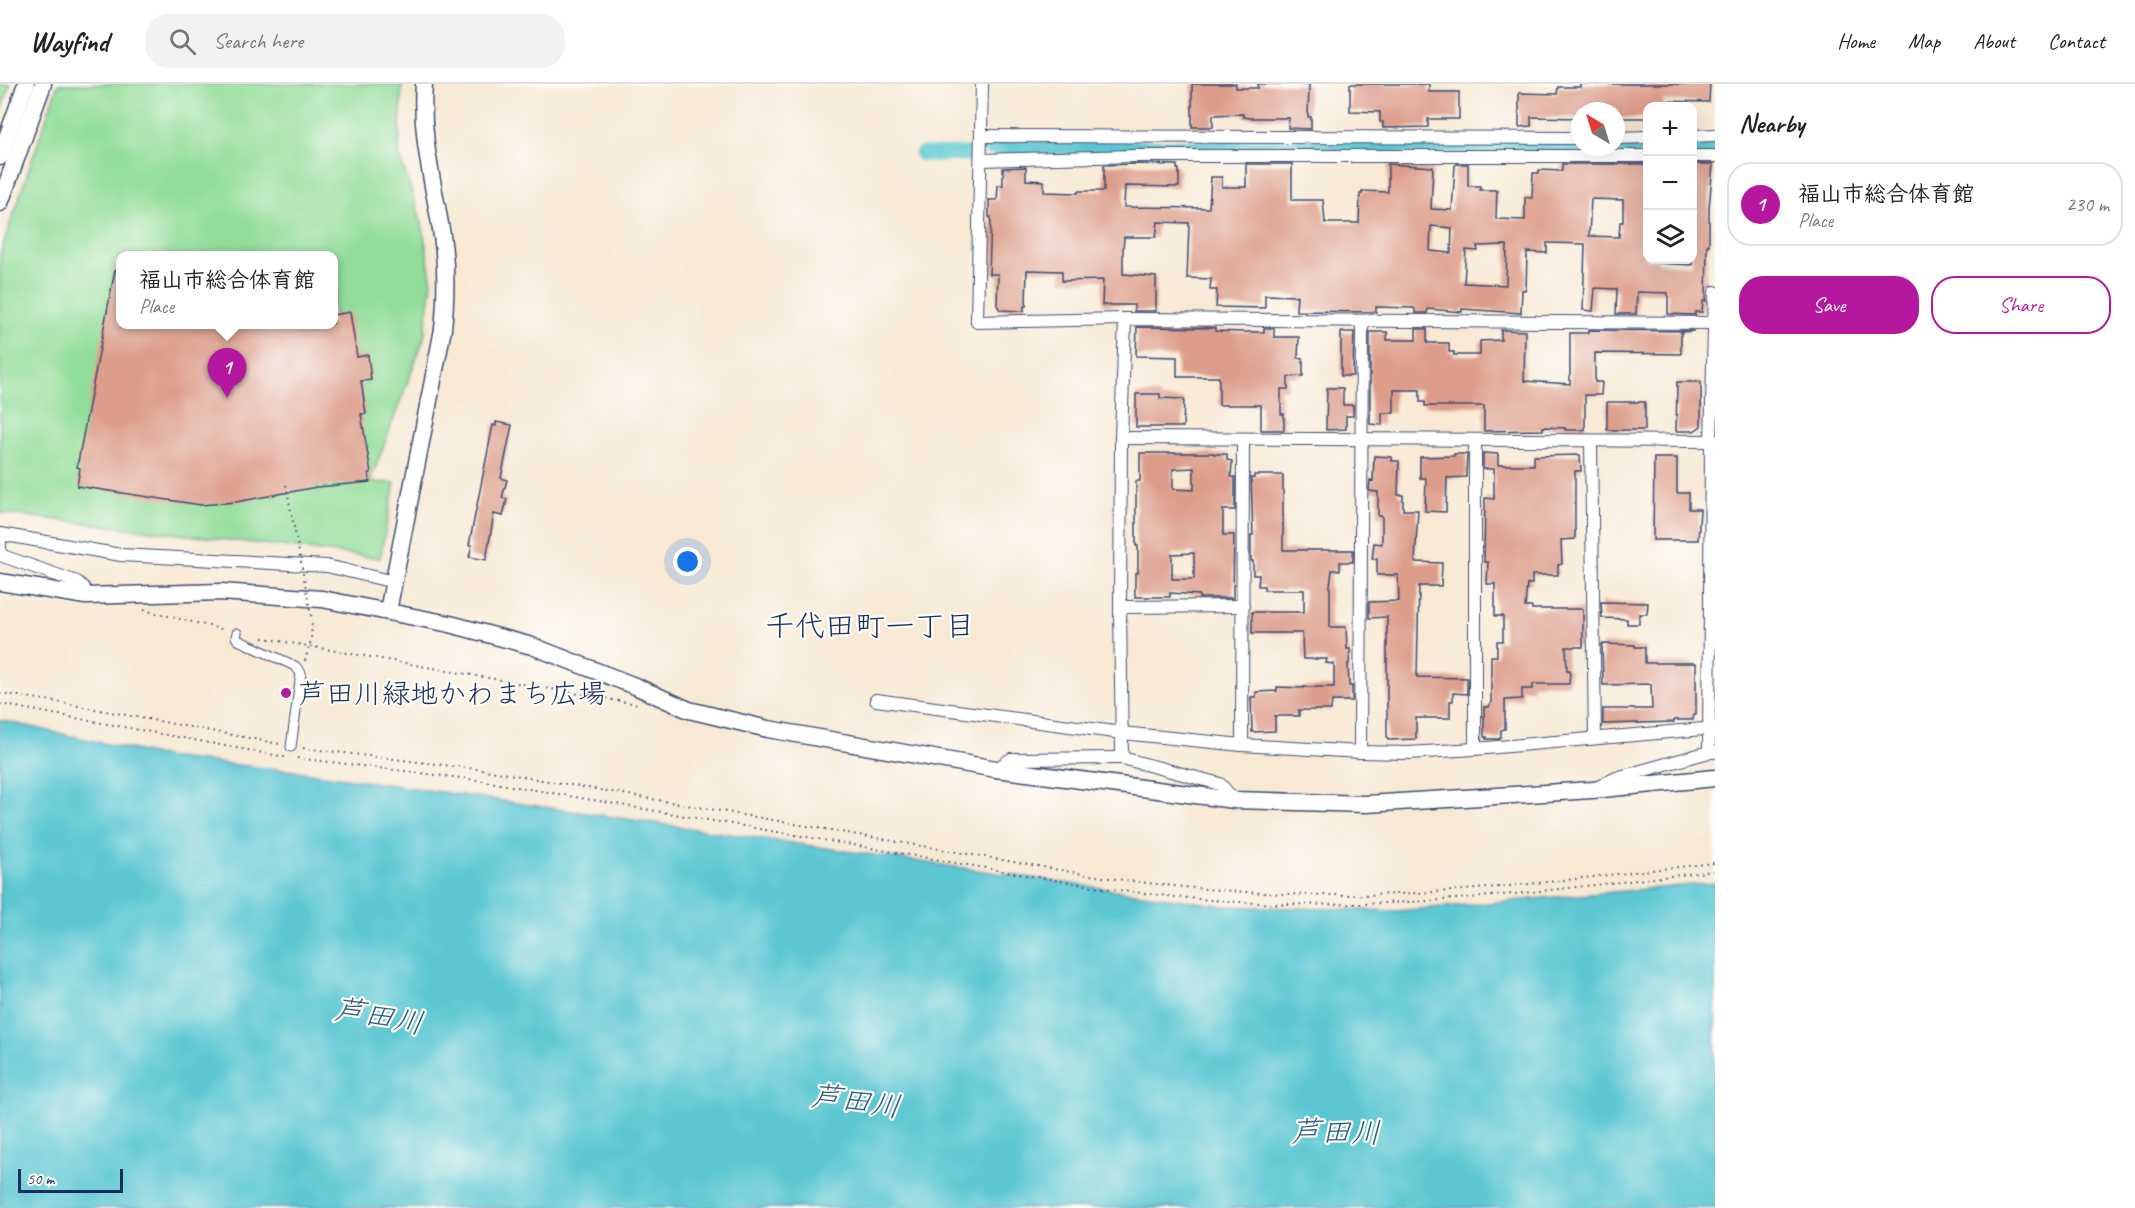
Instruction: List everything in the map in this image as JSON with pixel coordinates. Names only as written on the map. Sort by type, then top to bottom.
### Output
[{"type":"street","points":[[0,157],[26,84]]},
{"type":"street","points":[[0,203],[43,84]]},
{"type":"street","points":[[388,611],[443,329],[446,285],[442,238],[424,141],[424,84]]},
{"type":"street","points":[[982,84],[977,322],[1125,319],[1714,323]]},
{"type":"street","points":[[1697,136],[1715,135]]},
{"type":"street","points":[[981,136],[1571,138]]},
{"type":"street","points":[[1625,138],[1643,137]]},
{"type":"street","points":[[981,160],[1135,156],[1643,156]]},
{"type":"street","points":[[1697,156],[1715,156]]},
{"type":"street","points":[[1592,790],[1616,778],[1712,752],[1715,292]]},
{"type":"street","points":[[1122,758],[1121,438],[1125,319]]},
{"type":"street","points":[[1360,752],[1362,321]]},
{"type":"street","points":[[1121,438],[1713,441]]},
{"type":"street","points":[[1242,745],[1243,440]]},
{"type":"street","points":[[1474,441],[1475,749]]},
{"type":"street","points":[[1591,442],[1595,738]]},
{"type":"street","points":[[0,534],[121,555],[327,566],[394,582]]},
{"type":"street","points":[[0,542],[0,555],[77,582],[84,588],[86,596]]},
{"type":"street","points":[[0,582],[86,596],[221,592],[322,599],[450,624],[532,646],[635,686],[689,710],[768,729],[996,769],[1234,801],[1366,804],[1592,790],[1715,778]]},
{"type":"street","points":[[1120,607],[1243,606]]},
{"type":"street","points":[[237,633],[238,640],[295,666],[302,673],[291,747]]},
{"type":"street","points":[[876,700],[1122,733],[1242,745],[1360,752],[1408,753],[1475,749],[1712,728]]},
{"type":"street","points":[[996,769],[1011,759],[1122,758],[1220,784],[1234,801]]},
{"type":"path","points":[[286,485],[312,620],[304,664]]},
{"type":"path","points":[[136,609],[237,633],[646,705]]},
{"type":"path","points":[[0,693],[291,747],[485,770],[1083,874],[1221,891],[1325,895],[1430,892],[1715,862]]},
{"type":"path","points":[[0,704],[280,756],[477,780],[1072,883],[1176,897],[1280,904],[1384,903],[1476,897],[1715,871]]},
{"type":"green space","points":[[0,84],[10,84],[0,113]]},
{"type":"green space","points":[[58,84],[402,84],[399,154],[422,223],[432,283],[424,338],[370,482],[395,483],[380,558],[0,513],[0,254]]},
{"type":"water","name":"芦田川","points":[[0,720],[165,757],[303,772],[1224,906],[1398,911],[1715,883],[1715,1208],[0,1208]]},
{"type":"building","points":[[1192,84],[1236,84],[1236,88],[1258,88],[1258,84],[1309,84],[1308,117],[1311,117],[1311,129],[1288,128],[1289,118],[1249,118],[1243,117],[1243,114],[1213,115],[1213,127],[1192,127]]},
{"type":"building","points":[[1350,84],[1429,84],[1429,92],[1459,92],[1459,119],[1428,119],[1428,127],[1383,128],[1383,122],[1380,122],[1380,112],[1350,111]]},
{"type":"building","points":[[1580,84],[1710,84],[1709,102],[1643,102],[1643,118],[1625,118],[1625,102],[1571,102],[1571,118],[1531,117],[1531,126],[1519,127],[1519,93],[1557,94],[1558,87],[1580,87]]},
{"type":"building","points":[[1246,164],[1292,164],[1292,200],[1323,200],[1325,223],[1359,223],[1362,191],[1388,192],[1388,164],[1433,167],[1431,209],[1452,210],[1455,166],[1456,164],[1468,164],[1468,186],[1480,186],[1480,190],[1497,190],[1496,219],[1525,220],[1525,197],[1532,198],[1533,173],[1539,173],[1539,170],[1562,171],[1562,164],[1643,164],[1643,264],[1692,265],[1697,264],[1697,164],[1713,164],[1709,208],[1709,245],[1707,245],[1706,301],[1703,301],[1702,312],[1695,312],[1695,315],[1668,314],[1668,293],[1637,292],[1636,314],[1616,314],[1617,289],[1595,288],[1593,311],[1583,310],[1585,244],[1547,243],[1547,253],[1527,252],[1526,290],[1522,290],[1521,313],[1428,309],[1427,313],[1416,313],[1414,308],[1376,307],[1376,312],[1296,311],[1297,296],[1265,295],[1265,308],[1216,307],[1217,290],[1210,290],[1211,279],[1187,278],[1189,223],[1158,222],[1156,237],[1124,237],[1123,250],[1123,274],[1156,277],[1156,311],[1134,311],[1134,305],[1102,305],[1103,280],[1062,281],[1062,271],[1027,270],[1024,311],[1000,310],[997,305],[998,274],[989,274],[991,217],[989,217],[989,200],[997,200],[998,185],[1003,185],[1003,168],[1026,167],[1026,180],[1044,181],[1044,192],[1104,191],[1104,165],[1177,165],[1179,187],[1125,186],[1124,207],[1209,208],[1211,177],[1222,177],[1222,187],[1246,187]],"holes":[[[1591,199],[1623,200],[1623,222],[1620,222],[1619,237],[1589,236]],[[1431,226],[1452,228],[1451,253],[1430,251]],[[1507,245],[1506,285],[1464,283],[1466,250],[1478,251],[1477,246]]]},
{"type":"building","points":[[115,270],[116,329],[338,329],[338,314],[350,312],[357,357],[368,355],[371,380],[361,381],[366,414],[361,414],[371,473],[369,473],[370,482],[317,487],[236,502],[201,505],[77,486],[80,468],[77,467]]},
{"type":"building","points":[[1137,327],[1215,328],[1215,331],[1243,332],[1264,332],[1264,328],[1274,328],[1274,337],[1299,337],[1298,358],[1303,358],[1303,376],[1288,377],[1288,389],[1281,389],[1281,414],[1284,414],[1284,430],[1261,430],[1261,405],[1219,405],[1219,377],[1177,377],[1177,357],[1136,356]]},
{"type":"building","points":[[1416,329],[1427,329],[1427,343],[1449,343],[1449,352],[1454,352],[1454,355],[1480,355],[1480,341],[1501,340],[1501,330],[1525,331],[1524,381],[1570,384],[1570,333],[1588,333],[1588,330],[1694,331],[1681,332],[1681,354],[1595,353],[1595,382],[1602,382],[1601,395],[1585,395],[1585,430],[1543,427],[1543,430],[1484,431],[1484,406],[1425,406],[1425,402],[1420,402],[1420,390],[1394,390],[1394,413],[1382,413],[1382,425],[1370,424],[1370,332],[1387,332],[1387,340],[1416,340]]},
{"type":"building","points":[[1341,332],[1354,332],[1353,376],[1341,376]]},
{"type":"building","points":[[1677,382],[1701,382],[1701,426],[1694,431],[1676,431]]},
{"type":"building","points":[[1327,388],[1343,388],[1343,405],[1353,405],[1353,416],[1346,416],[1346,429],[1326,430]]},
{"type":"building","points":[[1136,394],[1160,394],[1160,398],[1184,399],[1183,427],[1136,427]]},
{"type":"building","points":[[1607,402],[1645,402],[1645,430],[1607,430]]},
{"type":"building","points":[[496,422],[512,425],[501,478],[507,480],[502,498],[507,499],[503,516],[494,514],[486,560],[469,557],[472,545],[469,545],[493,425],[496,426]]},
{"type":"building","points":[[1140,453],[1227,454],[1227,460],[1232,461],[1231,477],[1235,477],[1235,510],[1223,510],[1223,535],[1234,535],[1233,598],[1199,598],[1199,595],[1170,593],[1170,597],[1135,597],[1135,573],[1138,573],[1136,481],[1140,481]],"holes":[[[1194,468],[1194,490],[1173,489],[1173,469]],[[1194,553],[1194,579],[1172,579],[1172,554]]]},
{"type":"building","points":[[1483,453],[1498,454],[1498,465],[1534,465],[1534,456],[1580,455],[1581,471],[1575,471],[1575,539],[1561,540],[1562,564],[1558,565],[1558,575],[1532,575],[1532,584],[1527,584],[1525,607],[1583,609],[1583,647],[1566,647],[1567,670],[1570,670],[1569,684],[1533,684],[1533,689],[1522,689],[1522,699],[1505,700],[1505,729],[1501,730],[1499,739],[1484,737],[1484,707],[1489,707],[1491,702],[1491,656],[1497,656],[1497,641],[1503,641],[1503,616],[1495,616],[1495,584],[1487,584],[1488,562],[1484,562],[1485,498],[1494,499],[1494,469],[1483,469]]},
{"type":"building","points":[[1454,454],[1467,454],[1466,477],[1447,478],[1446,512],[1425,511],[1426,478],[1420,478],[1420,457],[1454,456]]},
{"type":"building","points":[[1374,456],[1392,457],[1392,461],[1399,461],[1398,495],[1403,495],[1403,510],[1418,510],[1415,562],[1442,563],[1441,586],[1419,586],[1417,677],[1467,678],[1467,694],[1453,693],[1453,701],[1450,701],[1450,718],[1416,718],[1416,739],[1388,740],[1387,617],[1369,618],[1369,602],[1399,601],[1398,575],[1377,575],[1377,559],[1372,559],[1374,543],[1382,544],[1382,516],[1378,516],[1378,492],[1369,491],[1370,480],[1373,481]]},
{"type":"building","points":[[1654,458],[1677,458],[1677,493],[1689,493],[1689,509],[1700,509],[1698,540],[1653,540]]},
{"type":"building","points":[[1254,475],[1283,475],[1283,550],[1353,550],[1353,562],[1340,562],[1340,570],[1332,570],[1330,586],[1330,627],[1346,627],[1347,649],[1350,649],[1348,664],[1352,701],[1332,701],[1331,710],[1299,710],[1299,716],[1275,716],[1275,731],[1252,732],[1251,697],[1256,697],[1256,692],[1277,691],[1277,687],[1334,687],[1334,664],[1326,663],[1327,659],[1303,659],[1302,633],[1252,633],[1252,612],[1304,612],[1304,590],[1264,590],[1264,586],[1258,586],[1259,575],[1253,575],[1251,478],[1254,478]]},
{"type":"building","points":[[1601,602],[1648,603],[1647,614],[1639,614],[1639,624],[1627,624],[1627,619],[1602,618]]},
{"type":"building","points":[[1602,644],[1645,647],[1645,663],[1696,663],[1696,714],[1693,720],[1603,724],[1603,709],[1652,709],[1651,684],[1603,685]]},
{"type":"waterway","points":[[990,148],[1384,146],[1643,148]]},
{"type":"waterway","points":[[1697,148],[1715,148]]},
{"type":"waterway","points":[[922,154],[970,154]]},
{"type":"place","name":"福山市総合体育館","points":[[227,398]]},
{"type":"place","name":"芦田川緑地かわまち広場","points":[[286,693]]},
{"type":"district","name":"千代田町一丁目","points":[[870,626]]}]
